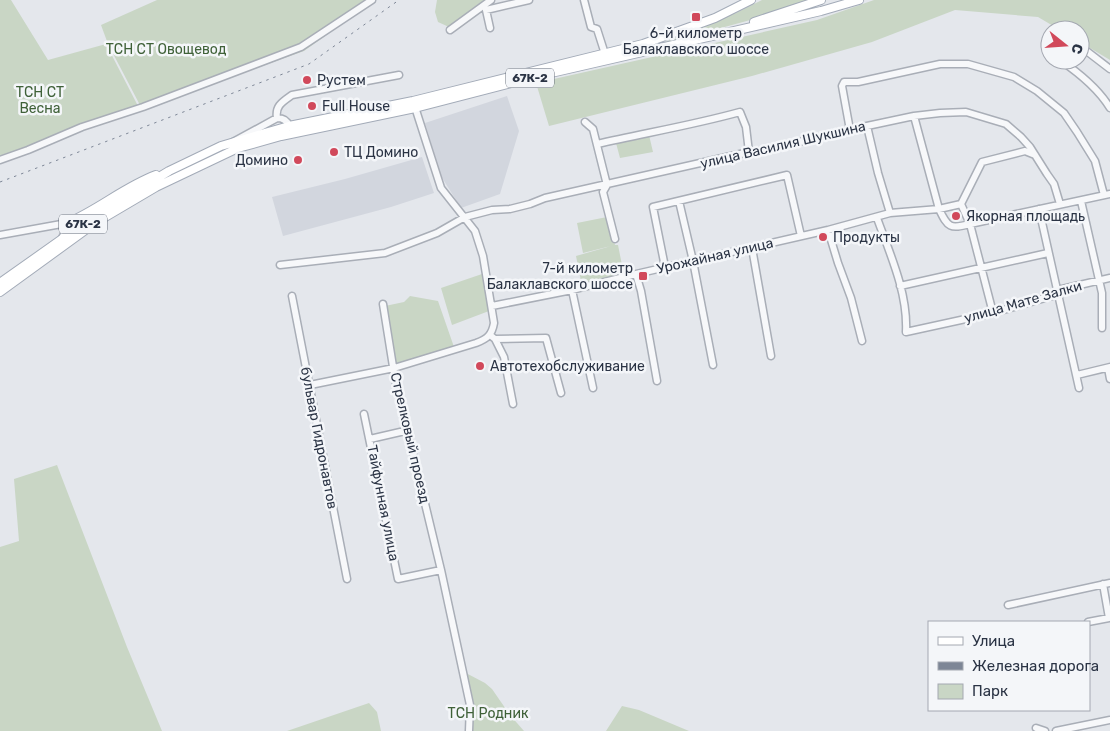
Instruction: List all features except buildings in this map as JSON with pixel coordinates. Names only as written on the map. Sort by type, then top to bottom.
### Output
[{"type":"main road","name":"67К-2","points":[[0,283],[93,217],[169,171],[231,143],[289,126],[414,104],[643,44],[715,18],[751,0]]},
{"type":"main road","name":"67К-2","points":[[0,292],[95,223],[156,187],[238,148],[414,104],[724,32],[821,0]]},
{"type":"main road","points":[[724,32],[802,16],[858,0]]},
{"type":"main road","points":[[281,136],[288,130],[289,126]]},
{"type":"main road","points":[[67,222],[104,204],[141,181],[169,171]]},
{"type":"street","points":[[0,160],[84,126],[143,107],[301,47],[372,0]]},
{"type":"street","points":[[450,30],[491,0]]},
{"type":"street","points":[[490,28],[486,10],[529,0]]},
{"type":"street","points":[[584,0],[591,27],[597,29],[605,54]]},
{"type":"street","points":[[1090,54],[1110,69]]},
{"type":"street","points":[[850,130],[842,86],[844,82],[858,82],[940,64],[968,64],[1014,77],[1037,91],[1064,113],[1095,161],[1107,195],[953,227],[945,222],[939,209],[914,116]]},
{"type":"street","points":[[1074,70],[1102,96],[1110,108]]},
{"type":"street","points":[[277,118],[276,112],[280,103],[292,95],[399,74]]},
{"type":"street","points":[[414,104],[441,188],[475,231],[484,256],[484,270],[494,323],[493,337],[504,357],[512,404]]},
{"type":"street","points":[[597,144],[686,126],[740,112],[746,127],[749,152]]},
{"type":"street","name":"улица Василия Шукшина","points":[[280,265],[385,253],[437,233],[465,217],[492,210],[517,207],[545,198],[867,126],[914,116],[940,113],[966,112],[1006,124],[1021,137],[1035,155],[1054,184],[1060,204]]},
{"type":"street","points":[[231,143],[277,118],[283,119],[289,126]]},
{"type":"street","points":[[585,122],[593,129],[597,144],[607,185],[603,192],[615,239]]},
{"type":"street","points":[[867,126],[890,213]]},
{"type":"street","points":[[961,204],[982,162],[1025,151],[1035,155]]},
{"type":"street","points":[[665,267],[653,207],[787,175],[802,236]]},
{"type":"street","points":[[679,201],[693,261],[713,365]]},
{"type":"street","points":[[1081,201],[1103,301],[1102,328]]},
{"type":"street","points":[[939,209],[961,204]]},
{"type":"street","points":[[961,204],[970,224],[993,313]]},
{"type":"street","name":"Урожайная улица","points":[[492,306],[572,290],[752,248],[877,218],[890,213],[939,209]]},
{"type":"street","points":[[1039,209],[1079,388]]},
{"type":"street","points":[[877,218],[900,286],[1048,253]]},
{"type":"street","points":[[0,235],[67,222],[62,238]]},
{"type":"street","points":[[828,230],[851,298],[862,342]]},
{"type":"street","points":[[752,248],[771,356]]},
{"type":"street","points":[[636,274],[658,381]]},
{"type":"street","name":"улица Мате Залки","points":[[900,286],[907,315],[906,332],[993,313],[1052,296],[1058,290],[1110,278]]},
{"type":"street","points":[[572,290],[593,388]]},
{"type":"street","name":"бульвар Гидронавтов","points":[[292,296],[347,579]]},
{"type":"street","name":"Стрелковый проезд","points":[[383,304],[395,379],[409,430],[470,705],[469,731]]},
{"type":"street","points":[[310,385],[394,368],[493,337],[546,338],[561,394]]},
{"type":"street","points":[[1077,375],[1109,368],[1110,379]]},
{"type":"street","name":"Тайфунная улица","points":[[364,414],[398,579],[441,570]]},
{"type":"street","points":[[370,439],[409,430]]},
{"type":"street","points":[[1008,605],[1107,584],[1109,618],[1090,622]]},
{"type":"street","points":[[1056,731],[1110,720]]},
{"type":"street","points":[[1036,728],[1044,731]]},
{"type":"shaded area","points":[[507,96],[519,131],[500,194],[461,208],[441,176],[425,123]]},
{"type":"shaded area","points":[[422,157],[434,193],[391,207],[283,236],[272,197]]},
{"type":"green space","name":"ТСН СТ Весна","points":[[0,0],[11,0],[48,60],[106,44],[138,106],[0,159]]},
{"type":"green space","name":"ТСН СТ Овощевод","points":[[157,0],[376,0],[304,51],[142,109],[108,44],[101,25]]},
{"type":"green space","points":[[437,0],[487,0],[449,27],[438,22],[435,12]]},
{"type":"green space","points":[[762,0],[817,0],[655,46],[736,13]]},
{"type":"green space","points":[[874,0],[1110,0],[1110,60],[1090,48],[1090,20],[1043,20],[1038,17],[955,10],[872,42],[752,76],[549,126],[536,83],[817,20]]},
{"type":"green space","points":[[649,135],[653,152],[620,158],[616,143]]},
{"type":"green space","points":[[607,217],[615,245],[618,245],[624,275],[582,286],[576,256],[611,246],[583,253],[577,223]]},
{"type":"green space","points":[[482,274],[489,311],[452,325],[441,288]]},
{"type":"green space","points":[[410,296],[438,301],[454,347],[395,364],[385,306],[404,302]]},
{"type":"green space","points":[[57,465],[127,647],[162,731],[0,731],[0,547],[19,541],[14,479]]},
{"type":"green space","name":"ТСН Родник","points":[[464,672],[492,689],[524,731],[470,731]]},
{"type":"green space","points":[[369,703],[377,712],[381,731],[287,731]]},
{"type":"green space","points":[[622,706],[639,710],[689,731],[606,731]]},
{"type":"railway","points":[[0,182],[309,64],[399,0]]},
{"type":"place","name":"6-й километр Балаклавского шоccе","points":[[696,17]]},
{"type":"place","name":"Рустем","points":[[307,80]]},
{"type":"place","name":"Full House","points":[[312,106]]},
{"type":"place","name":"ТЦ Домино","points":[[334,152]]},
{"type":"place","name":"Домино","points":[[298,160]]},
{"type":"place","name":"Якорная площадь","points":[[956,216]]},
{"type":"place","name":"Продукты","points":[[823,237]]},
{"type":"place","name":"7-й километр Балаклавского шоссе","points":[[643,276]]},
{"type":"place","name":"Автотехобслуживание","points":[[480,366]]}]
